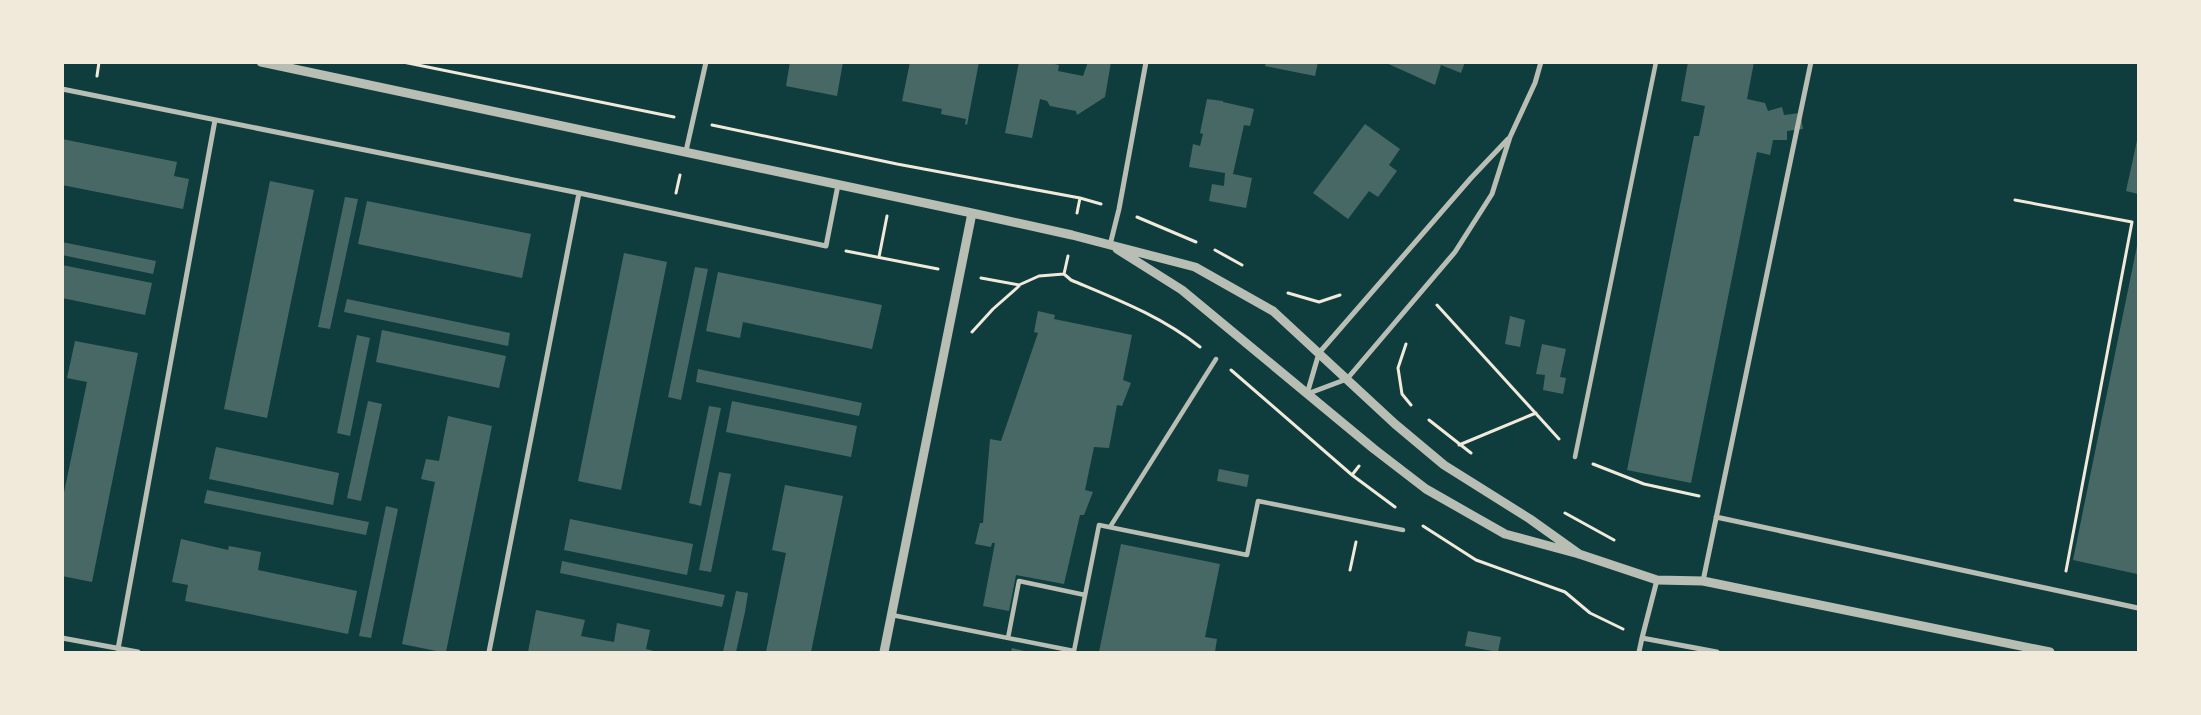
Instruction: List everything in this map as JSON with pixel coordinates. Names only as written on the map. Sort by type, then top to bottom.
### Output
[{"type":"street","points":[[261,62],[972,213],[1195,267],[1273,311],[1444,465],[1530,519],[1579,554]]},
{"type":"street","points":[[686,151],[706,62]]},
{"type":"street","points":[[1110,245],[1119,209],[1146,62]]},
{"type":"street","points":[[1307,394],[1348,379],[1455,252],[1492,194],[1510,137],[1535,83],[1541,62]]},
{"type":"street","points":[[1575,457],[1656,62]]},
{"type":"street","points":[[1703,581],[1811,62]]},
{"type":"street","points":[[62,89],[579,193],[826,246],[838,185]]},
{"type":"street","points":[[118,649],[215,120]]},
{"type":"street","points":[[1307,394],[1319,353],[1471,178],[1510,137]]},
{"type":"street","points":[[489,652],[579,193]]},
{"type":"street","points":[[884,652],[972,213]]},
{"type":"street","points":[[1110,245],[1182,290],[1374,449],[1426,489],[1505,534],[1579,554],[1657,580],[1703,581],[2050,652]]},
{"type":"street","points":[[1110,527],[1216,359]]},
{"type":"street","points":[[892,615],[1074,651],[1098,525],[1247,555],[1258,501],[1403,530]]},
{"type":"street","points":[[1716,518],[2138,608]]},
{"type":"street","points":[[1639,652],[1657,580]]},
{"type":"street","points":[[1008,638],[1019,581],[1085,594]]},
{"type":"street","points":[[62,638],[138,652]]},
{"type":"street","points":[[1642,638],[1717,652]]},
{"type":"path","points":[[403,62],[897,164],[1080,198],[1119,209],[1198,242]]},
{"type":"path","points":[[672,213],[686,151]]},
{"type":"path","points":[[2015,200],[2132,222],[2062,592]]},
{"type":"path","points":[[826,246],[1019,285]]},
{"type":"path","points":[[1206,246],[1224,254],[1248,269]]},
{"type":"path","points":[[942,365],[993,309],[1019,285],[1039,276],[1064,274],[1071,280],[1145,311],[1183,333],[1216,359]]},
{"type":"path","points":[[1280,288],[1288,293],[1319,302],[1345,294],[1362,305]]},
{"type":"path","points":[[1422,290],[1575,457],[1644,484],[1720,500]]},
{"type":"path","points":[[1390,330],[1406,344],[1398,368],[1402,394],[1418,411]]},
{"type":"path","points":[[1460,444],[1536,413]]},
{"type":"path","points":[[1425,416],[1475,456]]},
{"type":"path","points":[[1561,512],[1617,541]]},
{"type":"path","points":[[1350,570],[1360,522]]},
{"type":"building","points":[[790,62],[843,62],[837,96],[786,86]]},
{"type":"building","points":[[910,62],[951,64],[952,62],[979,62],[967,125],[965,124],[966,119],[941,114],[942,109],[902,101]]},
{"type":"building","points":[[1019,62],[1046,62],[1059,65],[1058,71],[1083,76],[1088,62],[1111,62],[1105,97],[1077,115],[1076,111],[1050,106],[1047,101],[1040,99],[1032,138],[1005,133]]},
{"type":"building","points":[[1266,62],[1318,62],[1315,76],[1265,66]]},
{"type":"building","points":[[1384,62],[1465,62],[1461,73],[1441,65],[1435,85]]},
{"type":"building","points":[[1688,62],[1754,62],[1747,99],[1765,103],[1768,111],[1782,107],[1784,115],[1800,113],[1803,129],[1787,131],[1787,140],[1773,140],[1770,155],[1757,152],[1691,483],[1627,470],[1694,136],[1699,136],[1705,106],[1681,101]]},
{"type":"building","points":[[1207,99],[1254,109],[1250,126],[1244,125],[1233,174],[1252,178],[1246,208],[1209,201],[1212,184],[1224,186],[1225,173],[1189,167],[1193,144],[1200,146],[1203,134],[1200,133]]},
{"type":"building","points":[[1365,124],[1400,149],[1389,165],[1397,171],[1378,197],[1369,191],[1348,219],[1313,193]]},
{"type":"building","points":[[2138,136],[2138,194],[2126,191]]},
{"type":"building","points":[[62,139],[177,162],[174,176],[189,179],[183,209],[62,185]]},
{"type":"building","points":[[270,181],[314,190],[267,418],[224,409]]},
{"type":"building","points":[[345,197],[358,199],[330,329],[318,327]]},
{"type":"building","points":[[367,201],[531,234],[522,278],[358,244]]},
{"type":"building","points":[[2138,241],[2138,566],[2137,574],[2073,560]]},
{"type":"building","points":[[62,242],[156,261],[153,274],[62,255]]},
{"type":"building","points":[[624,253],[667,262],[621,490],[578,481]]},
{"type":"building","points":[[62,265],[152,283],[145,315],[62,298]]},
{"type":"building","points":[[695,267],[708,269],[681,400],[668,397]]},
{"type":"building","points":[[718,272],[882,305],[872,349],[743,322],[740,338],[706,331]]},
{"type":"building","points":[[347,299],[510,333],[508,346],[344,312]]},
{"type":"building","points":[[1038,311],[1055,315],[1054,319],[1132,335],[1123,380],[1131,383],[1122,406],[1117,405],[1109,448],[1094,447],[1085,490],[1093,492],[1084,515],[1080,515],[1064,584],[1016,575],[1009,611],[983,606],[995,543],[992,543],[991,547],[975,544],[980,523],[983,523],[990,439],[1001,441],[1038,333],[1034,332]]},
{"type":"building","points":[[1510,316],[1525,320],[1520,347],[1505,344]]},
{"type":"building","points":[[382,330],[506,356],[499,388],[376,362]]},
{"type":"building","points":[[357,335],[370,338],[350,436],[337,433]]},
{"type":"building","points":[[75,341],[138,353],[92,582],[62,576],[62,502],[87,382],[67,378]]},
{"type":"building","points":[[1542,344],[1566,349],[1560,377],[1566,378],[1563,394],[1543,390],[1545,375],[1536,374]]},
{"type":"building","points":[[698,369],[862,403],[859,416],[696,382]]},
{"type":"building","points":[[368,401],[382,404],[361,501],[347,498]]},
{"type":"building","points":[[732,401],[857,426],[851,457],[726,432]]},
{"type":"building","points":[[709,406],[721,408],[701,506],[689,503]]},
{"type":"building","points":[[448,416],[492,426],[446,652],[441,652],[402,644],[435,482],[421,479],[426,459],[439,461]]},
{"type":"building","points":[[216,447],[339,473],[333,505],[209,479]]},
{"type":"building","points":[[1219,469],[1249,475],[1247,487],[1217,481]]},
{"type":"building","points":[[719,472],[731,474],[711,572],[699,570]]},
{"type":"building","points":[[785,485],[843,496],[811,652],[766,652],[786,553],[772,550]]},
{"type":"building","points":[[207,490],[369,522],[366,535],[204,503]]},
{"type":"building","points":[[386,506],[398,509],[371,638],[359,636]]},
{"type":"building","points":[[570,519],[693,544],[687,575],[564,550]]},
{"type":"building","points":[[181,539],[228,550],[229,546],[261,552],[258,570],[357,591],[348,634],[185,601],[188,585],[172,582]]},
{"type":"building","points":[[1121,544],[1220,564],[1205,637],[1217,639],[1215,652],[1099,652]]},
{"type":"building","points":[[562,561],[725,595],[722,607],[560,573]]},
{"type":"building","points":[[736,591],[748,593],[745,612],[736,652],[723,652]]},
{"type":"building","points":[[536,610],[585,620],[581,636],[614,642],[617,623],[650,630],[646,649],[658,652],[528,652]]},
{"type":"building","points":[[1468,631],[1501,637],[1498,652],[1465,646]]},
{"type":"building","points":[[1012,648],[1029,652],[1011,652]]}]
